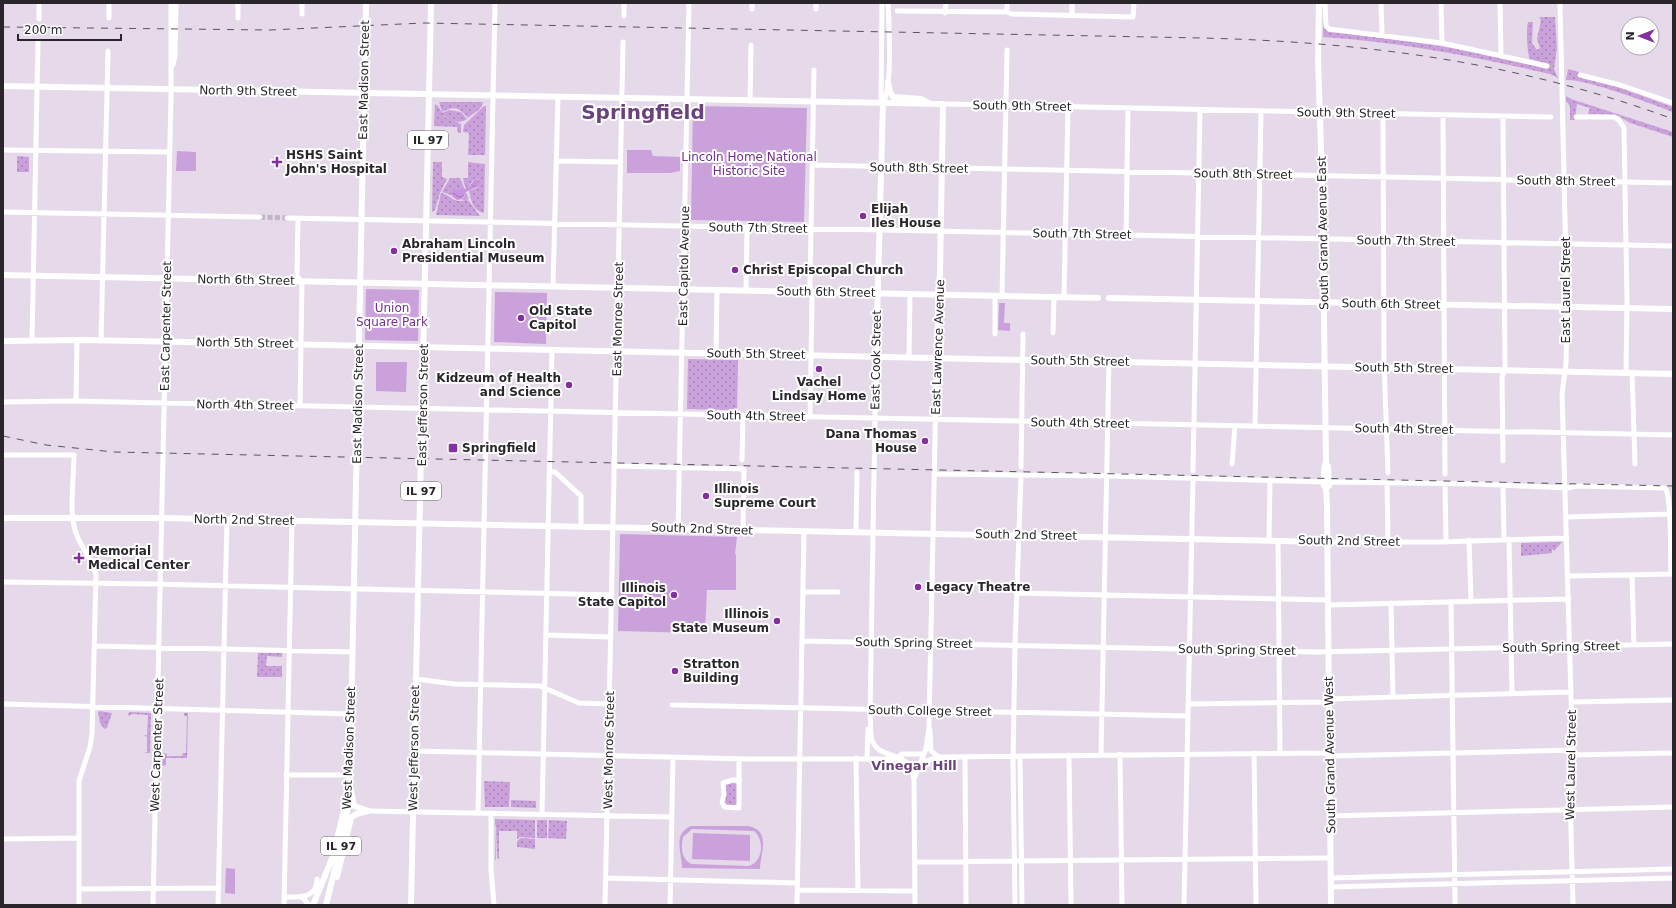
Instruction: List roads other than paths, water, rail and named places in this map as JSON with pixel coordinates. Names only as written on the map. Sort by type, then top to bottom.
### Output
[{"type":"main road","name":"East Madison Street","points":[[354,589],[366,3]]},
{"type":"main road","name":"East Jefferson Street","points":[[419,590],[431,3]]},
{"type":"main road","name":"South Grand Avenue East","points":[[1319,4],[1318,60],[1322,176],[1326,464],[1328,466],[1326,484],[1328,603]]},
{"type":"main road","points":[[888,82],[890,92],[893,97],[898,99],[921,99],[931,104]]},
{"type":"main road","name":"North 9th Street","points":[[3,86],[493,96]]},
{"type":"main road","name":"South 9th Street","points":[[493,96],[943,104]]},
{"type":"main road","name":"East Cook Street","points":[[876,356],[880,167],[883,103]]},
{"type":"main road","name":"East Lawrence Avenue","points":[[938,294],[943,104]]},
{"type":"main road","name":"North 6th Street","points":[[3,275],[553,286]]},
{"type":"main road","name":"South 6th Street","points":[[553,286],[1098,298]]},
{"type":"main road","name":"South 6th Street","points":[[1109,298],[1673,310]]},
{"type":"main road","name":"North 5th Street","points":[[3,341],[77,340],[488,348]]},
{"type":"main road","name":"South 5th Street","points":[[488,348],[1673,374]]},
{"type":"main road","name":"North 2nd Street","points":[[3,518],[162,518],[484,524]]},
{"type":"main road","name":"South 2nd Street","points":[[484,524],[743,531],[933,533],[1327,542]]},
{"type":"main road","name":"West Madison Street","points":[[327,905],[346,824],[350,785],[354,589]]},
{"type":"main road","name":"West Jefferson Street","points":[[411,905],[414,811],[415,679],[419,590]]},
{"type":"main road","name":"South Grand Avenue West","points":[[1328,603],[1331,905]]},
{"type":"main road","points":[[350,785],[354,806],[368,811]]},
{"type":"main road","points":[[313,905],[333,856],[340,832],[346,791],[350,785]]},
{"type":"main road","points":[[327,905],[343,856],[351,820],[356,814],[368,811]]},
{"type":"street","points":[[39,3],[39,19]]},
{"type":"street","points":[[109,3],[109,18]]},
{"type":"street","name":"East Carpenter Street","points":[[161,584],[172,68],[171,3]]},
{"type":"street","name":"East Carpenter Street","points":[[172,68],[175,56],[176,3]]},
{"type":"street","points":[[238,3],[238,18]]},
{"type":"street","points":[[302,3],[302,14]]},
{"type":"street","points":[[478,812],[495,3]]},
{"type":"street","points":[[624,3],[624,16]]},
{"type":"street","name":"East Capitol Avenue","points":[[678,529],[682,468],[681,414],[689,3]]},
{"type":"street","points":[[816,3],[816,9]]},
{"type":"street","name":"East Cook Street","points":[[882,3],[881,98],[883,103]]},
{"type":"street","name":"East Cook Street","points":[[883,103],[886,98],[888,82],[888,3]]},
{"type":"street","points":[[946,3],[946,13]]},
{"type":"street","points":[[1007,3],[1007,12]]},
{"type":"street","points":[[1072,3],[1072,14]]},
{"type":"street","points":[[897,11],[946,13],[1007,12],[1012,14],[1072,14],[1133,17],[1134,3]]},
{"type":"street","points":[[1382,3],[1382,35]]},
{"type":"street","points":[[1441,3],[1442,43]]},
{"type":"street","points":[[1500,3],[1501,56]]},
{"type":"street","name":"East Laurel Street","points":[[1560,3],[1567,307],[1565,371],[1562,394],[1568,576]]},
{"type":"street","points":[[1319,4],[1325,4],[1326,26],[1329,29],[1442,43],[1548,66]]},
{"type":"street","points":[[32,341],[38,41]]},
{"type":"street","name":"East Monroe Street","points":[[612,594],[624,42]]},
{"type":"street","points":[[750,101],[752,44]]},
{"type":"street","points":[[995,334],[1003,233],[1007,50]]},
{"type":"street","points":[[101,341],[108,51]]},
{"type":"street","points":[[810,417],[812,298],[810,292],[814,70]]},
{"type":"street","points":[[1580,75],[1620,85],[1673,103]]},
{"type":"street","points":[[553,286],[558,97]]},
{"type":"street","name":"South 9th Street","points":[[943,104],[1551,117]]},
{"type":"street","points":[[1064,297],[1068,107]]},
{"type":"street","points":[[1126,235],[1128,108]]},
{"type":"street","points":[[1193,471],[1200,110]]},
{"type":"street","points":[[1254,426],[1261,111]]},
{"type":"street","points":[[1383,114],[1385,367],[1388,473]]},
{"type":"street","points":[[1443,115],[1445,474]]},
{"type":"street","points":[[1503,461],[1502,375],[1505,370],[1506,306],[1504,117]]},
{"type":"street","points":[[1576,117],[1610,117],[1619,120],[1625,131],[1627,308],[1629,372],[1635,464]]},
{"type":"street","points":[[3,150],[170,152]]},
{"type":"street","points":[[556,161],[621,162]]},
{"type":"street","name":"South 8th Street","points":[[812,165],[1673,183]]},
{"type":"street","points":[[3,212],[260,217]]},
{"type":"street","name":"South 7th Street","points":[[287,218],[1673,246]]},
{"type":"street","points":[[298,218],[297,276],[302,282],[300,406]]},
{"type":"street","points":[[746,291],[747,227]]},
{"type":"street","points":[[716,353],[717,290]]},
{"type":"street","points":[[909,357],[910,294]]},
{"type":"street","name":"East Lawrence Avenue","points":[[929,727],[938,294]]},
{"type":"street","points":[[1053,333],[1054,297]]},
{"type":"street","points":[[1021,467],[1023,334]]},
{"type":"street","points":[[76,401],[77,340]]},
{"type":"street","points":[[542,814],[552,350]]},
{"type":"street","name":"East Cook Street","points":[[870,712],[876,356]]},
{"type":"street","points":[[1101,755],[1109,362]]},
{"type":"street","name":"North 4th Street","points":[[3,402],[76,401],[486,410]]},
{"type":"street","name":"South 4th Street","points":[[486,410],[1673,435]]},
{"type":"street","points":[[742,460],[743,416]]},
{"type":"street","points":[[1232,464],[1235,426]]},
{"type":"street","points":[[3,455],[74,455],[74,517],[77,536],[95,571],[95,646],[91,739],[79,781],[79,905]]},
{"type":"street","points":[[615,466],[744,469],[743,531]]},
{"type":"street","points":[[550,472],[555,472],[581,496],[581,526]]},
{"type":"street","points":[[856,532],[857,472]]},
{"type":"street","points":[[934,474],[1193,478],[1270,480],[1326,484],[1336,482],[1503,484],[1667,489],[1671,514],[1672,574],[1568,576]]},
{"type":"street","points":[[1015,905],[1015,646],[1021,475]]},
{"type":"street","points":[[1184,905],[1193,478]]},
{"type":"street","points":[[1269,541],[1270,480]]},
{"type":"street","points":[[1387,483],[1388,542]]},
{"type":"street","points":[[1445,484],[1446,540]]},
{"type":"street","points":[[1503,484],[1510,601],[1512,694]]},
{"type":"street","points":[[1566,517],[1671,514]]},
{"type":"street","points":[[218,905],[227,519]]},
{"type":"street","points":[[284,905],[292,521]]},
{"type":"street","points":[[797,905],[804,532]]},
{"type":"street","name":"South 2nd Street","points":[[1327,542],[1567,538]]},
{"type":"street","points":[[1469,540],[1471,602]]},
{"type":"street","points":[[1278,541],[1280,753]]},
{"type":"street","points":[[1632,575],[1634,645]]},
{"type":"street","name":"West Laurel Street","points":[[1568,576],[1573,752],[1570,810],[1573,905]]},
{"type":"street","points":[[3,582],[612,594]]},
{"type":"street","name":"West Carpenter Street","points":[[153,905],[161,584]]},
{"type":"street","points":[[803,592],[838,592]]},
{"type":"street","points":[[1016,593],[1278,599],[1328,603],[1471,602],[1568,599]]},
{"type":"street","name":"West Monroe Street","points":[[605,905],[612,594]]},
{"type":"street","points":[[1451,602],[1456,905]]},
{"type":"street","points":[[1391,603],[1392,697]]},
{"type":"street","points":[[546,635],[611,637]]},
{"type":"street","name":"South Spring Street","points":[[802,641],[1279,652],[1392,651],[1673,644]]},
{"type":"street","points":[[95,646],[353,652]]},
{"type":"street","points":[[415,679],[455,684],[535,686],[545,688],[579,703],[610,704]]},
{"type":"street","points":[[1188,704],[1571,692]]},
{"type":"street","points":[[1572,702],[1673,700]]},
{"type":"street","points":[[3,704],[351,714]]},
{"type":"street","name":"South College Street","points":[[672,705],[800,708],[870,712],[930,711],[1188,716]]},
{"type":"street","points":[[867,758],[870,712]]},
{"type":"street","points":[[870,712],[872,739],[876,747],[885,754],[900,758],[910,767],[914,779],[916,905]]},
{"type":"street","points":[[914,779],[919,763],[924,754],[929,727]]},
{"type":"street","points":[[929,727],[931,751],[940,757]]},
{"type":"street","points":[[415,751],[739,759],[900,758],[902,754],[924,754]]},
{"type":"street","points":[[919,763],[940,757],[965,756],[1254,753],[1673,752]]},
{"type":"street","points":[[1254,753],[1256,905]]},
{"type":"street","points":[[1120,754],[1122,905]]},
{"type":"street","points":[[1069,755],[1071,905]]},
{"type":"street","points":[[965,756],[966,905]]},
{"type":"street","points":[[1020,756],[1022,905]]},
{"type":"street","points":[[670,905],[673,758]]},
{"type":"street","points":[[856,758],[858,890]]},
{"type":"street","points":[[739,759],[740,780],[739,808],[725,807],[722,801],[724,794],[722,783],[740,780]]},
{"type":"street","points":[[286,775],[350,775]]},
{"type":"street","points":[[1330,816],[1673,807]]},
{"type":"street","points":[[368,811],[672,817]]},
{"type":"street","points":[[491,813],[491,870],[494,905]]},
{"type":"street","points":[[3,839],[78,838]]},
{"type":"street","points":[[915,862],[1331,858]]},
{"type":"street","points":[[1331,878],[1673,870]]},
{"type":"street","points":[[284,897],[302,897],[312,893],[316,887],[317,878]]},
{"type":"street","points":[[606,878],[797,883]]},
{"type":"street","points":[[1331,887],[1673,878]]},
{"type":"street","points":[[79,889],[219,888]]},
{"type":"street","points":[[797,890],[915,891]]},
{"type":"street","points":[[302,897],[309,905]]},
{"type":"water","points":[[475,178],[478,180],[478,186],[466,192],[462,199],[457,200],[451,195],[454,189],[465,189],[469,187]]},
{"type":"tunnel","points":[[260,217],[287,218]]},
{"type":"railway","points":[[3,27],[270,30],[424,23],[1263,40],[1382,50],[1499,69],[1615,99],[1673,119]]},
{"type":"railway","points":[[3,436],[46,445],[114,452],[1673,486]]},
{"type":"place","name":"HSHS Saint John's Hospital","points":[[277,162]]},
{"type":"place","name":"Elijah Iles House","points":[[863,216]]},
{"type":"place","name":"Abraham Lincoln Presidential Museum","points":[[394,251]]},
{"type":"place","name":"Christ Episcopal Church","points":[[735,270]]},
{"type":"place","name":"Old State Capitol","points":[[521,318]]},
{"type":"place","name":"Vachel Lindsay Home","points":[[819,369]]},
{"type":"place","name":"Kidzeum of Health and Science","points":[[569,385]]},
{"type":"place","name":"Dana Thomas House","points":[[925,441]]},
{"type":"place","name":"Springfield","points":[[453,448]]},
{"type":"place","name":"Illinois Supreme Court","points":[[706,496]]},
{"type":"place","name":"Memorial Medical Center","points":[[79,558]]},
{"type":"place","name":"Legacy Theatre","points":[[918,587]]},
{"type":"place","name":"Illinois State Capitol","points":[[674,595]]},
{"type":"place","name":"Illinois State Museum","points":[[777,621]]},
{"type":"place","name":"Stratton Building","points":[[675,671]]},
{"type":"district","name":"Springfield","points":[[643,112]]},
{"type":"district","name":"Vinegar Hill","points":[[914,765]]},
{"type":"park label","name":"Lincoln Home National Historic Site","points":[[749,164]]},
{"type":"park label","name":"Union Square Park","points":[[392,315]]}]
